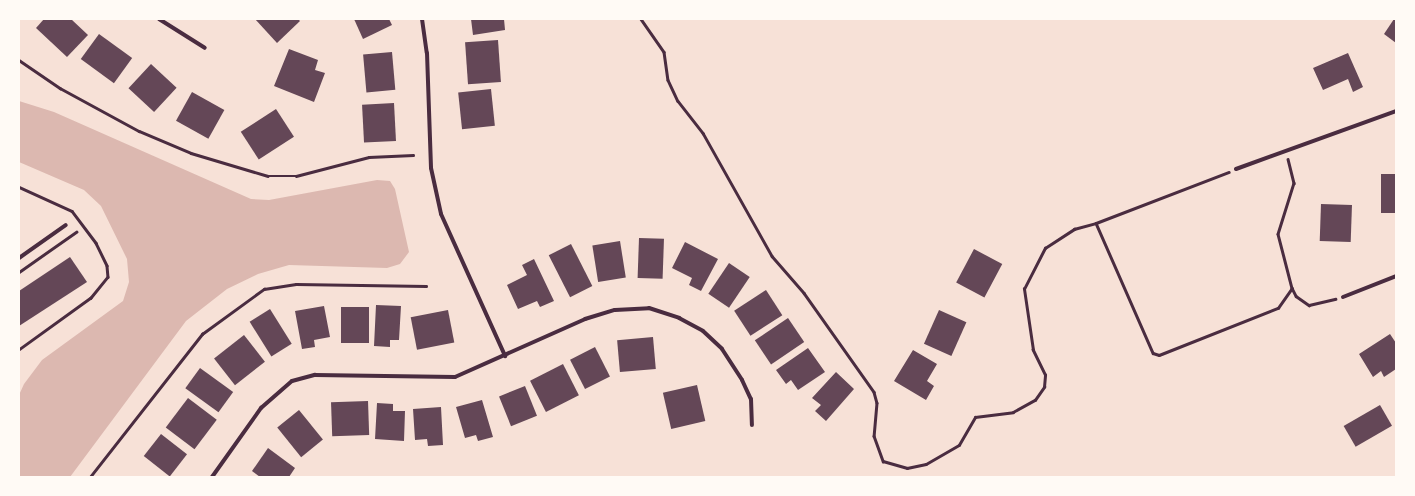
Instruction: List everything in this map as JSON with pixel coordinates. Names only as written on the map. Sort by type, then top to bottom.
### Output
[{"type":"street","points":[[159,19],[205,48]]},
{"type":"street","points":[[422,19],[427,53],[431,168],[441,214],[505,356]]},
{"type":"street","points":[[1236,169],[1396,111]]},
{"type":"street","points":[[19,258],[66,226]]},
{"type":"street","points":[[1343,297],[1396,276]]},
{"type":"street","points":[[212,477],[261,408],[292,381],[315,374],[455,377],[585,319],[615,310],[649,308],[679,318],[703,331],[722,350],[750,399],[752,425]]},
{"type":"path","points":[[641,19],[664,52],[668,80],[678,101],[703,133],[772,256],[804,294],[874,392],[877,403],[874,436],[883,462],[907,468],[926,464],[959,446],[974,417],[1013,412],[1035,400],[1044,387],[1045,375],[1031,343],[1024,289],[1053,240],[1236,169]]},
{"type":"path","points":[[19,60],[60,88],[139,131],[191,153],[268,176],[296,176],[368,158],[413,155]]},
{"type":"path","points":[[1285,150],[1294,183],[1278,234],[1292,288],[1296,296],[1309,305],[1343,297]]},
{"type":"path","points":[[19,187],[72,211],[96,243],[107,266],[108,277],[92,298],[19,350]]},
{"type":"path","points":[[1096,223],[1153,353],[1159,355],[1278,308],[1292,288]]},
{"type":"path","points":[[19,272],[76,232]]},
{"type":"path","points":[[90,477],[202,334],[264,289],[296,284],[426,286]]},
{"type":"shaded area","points":[[19,101],[54,112],[251,199],[269,200],[377,180],[390,181],[395,189],[409,252],[400,264],[387,268],[289,265],[258,274],[227,289],[186,321],[70,477],[19,477],[19,395],[24,384],[42,360],[123,301],[129,282],[127,259],[101,206],[84,190],[19,162]]},
{"type":"building","points":[[44,19],[71,19],[88,35],[67,57],[36,28]]},
{"type":"building","points":[[255,19],[298,19],[300,21],[277,43]]},
{"type":"building","points":[[354,19],[389,19],[392,25],[363,39]]},
{"type":"building","points":[[471,19],[504,19],[505,30],[473,35]]},
{"type":"building","points":[[1394,19],[1396,19],[1396,43],[1384,34]]},
{"type":"building","points":[[99,34],[132,58],[114,83],[81,59]]},
{"type":"building","points":[[498,40],[501,82],[468,84],[465,42]]},
{"type":"building","points":[[289,49],[318,60],[315,70],[325,73],[314,102],[274,86]]},
{"type":"building","points":[[392,52],[395,90],[366,92],[363,55]]},
{"type":"building","points":[[1348,53],[1363,87],[1353,92],[1348,79],[1323,90],[1313,68]]},
{"type":"building","points":[[151,64],[177,88],[154,112],[128,88]]},
{"type":"building","points":[[491,89],[495,126],[462,129],[458,92]]},
{"type":"building","points":[[192,92],[224,110],[208,139],[176,121]]},
{"type":"building","points":[[394,103],[396,141],[364,143],[362,105]]},
{"type":"building","points":[[276,109],[294,137],[259,160],[241,132]]},
{"type":"building","points":[[1381,174],[1396,174],[1396,213],[1381,213]]},
{"type":"building","points":[[1321,204],[1352,205],[1351,242],[1320,241]]},
{"type":"building","points":[[639,238],[664,239],[663,279],[638,278]]},
{"type":"building","points":[[620,241],[626,278],[598,282],[592,245]]},
{"type":"building","points":[[685,242],[718,259],[701,291],[689,285],[692,278],[672,268]]},
{"type":"building","points":[[571,244],[592,286],[570,297],[549,255]]},
{"type":"building","points":[[974,249],[1002,264],[984,298],[956,283]]},
{"type":"building","points":[[70,257],[87,282],[19,326],[19,291]]},
{"type":"building","points":[[534,259],[554,301],[540,307],[537,301],[518,309],[507,285],[527,275],[522,265]]},
{"type":"building","points":[[729,263],[750,277],[729,308],[708,294]]},
{"type":"building","points":[[766,290],[782,315],[750,336],[734,311]]},
{"type":"building","points":[[376,305],[401,306],[399,340],[390,340],[390,347],[374,346]]},
{"type":"building","points":[[324,306],[330,337],[314,340],[315,347],[302,349],[295,311]]},
{"type":"building","points":[[341,307],[369,307],[369,343],[341,343]]},
{"type":"building","points":[[270,309],[292,344],[271,356],[250,322]]},
{"type":"building","points":[[448,310],[454,342],[417,350],[411,317]]},
{"type":"building","points":[[939,310],[966,322],[951,356],[924,344]]},
{"type":"building","points":[[788,318],[804,342],[771,364],[755,340]]},
{"type":"building","points":[[1390,334],[1396,343],[1396,369],[1384,377],[1381,371],[1373,377],[1359,354]]},
{"type":"building","points":[[244,335],[265,362],[235,385],[214,358]]},
{"type":"building","points":[[653,337],[656,369],[620,372],[617,340]]},
{"type":"building","points":[[595,347],[610,376],[585,389],[570,360]]},
{"type":"building","points":[[808,348],[825,372],[798,390],[791,380],[786,384],[776,370]]},
{"type":"building","points":[[913,350],[937,364],[927,381],[934,386],[926,400],[894,381]]},
{"type":"building","points":[[563,364],[579,395],[546,412],[530,381]]},
{"type":"building","points":[[200,368],[233,392],[218,412],[185,388]]},
{"type":"building","points":[[836,372],[854,389],[826,421],[815,411],[821,405],[812,398]]},
{"type":"building","points":[[697,385],[705,421],[671,429],[663,393]]},
{"type":"building","points":[[525,386],[537,416],[511,426],[499,396]]},
{"type":"building","points":[[188,398],[217,420],[194,449],[166,428]]},
{"type":"building","points":[[482,400],[493,437],[478,441],[476,435],[465,438],[456,407]]},
{"type":"building","points":[[368,401],[369,435],[332,436],[331,402]]},
{"type":"building","points":[[377,403],[393,404],[393,411],[405,411],[404,441],[375,439]]},
{"type":"building","points":[[1380,405],[1392,426],[1356,447],[1344,426]]},
{"type":"building","points":[[441,407],[443,445],[428,446],[427,439],[415,440],[413,409]]},
{"type":"building","points":[[299,410],[323,440],[301,457],[277,428]]},
{"type":"building","points":[[161,434],[187,454],[170,476],[144,456]]},
{"type":"building","points":[[268,448],[295,468],[289,477],[260,477],[252,471]]}]
